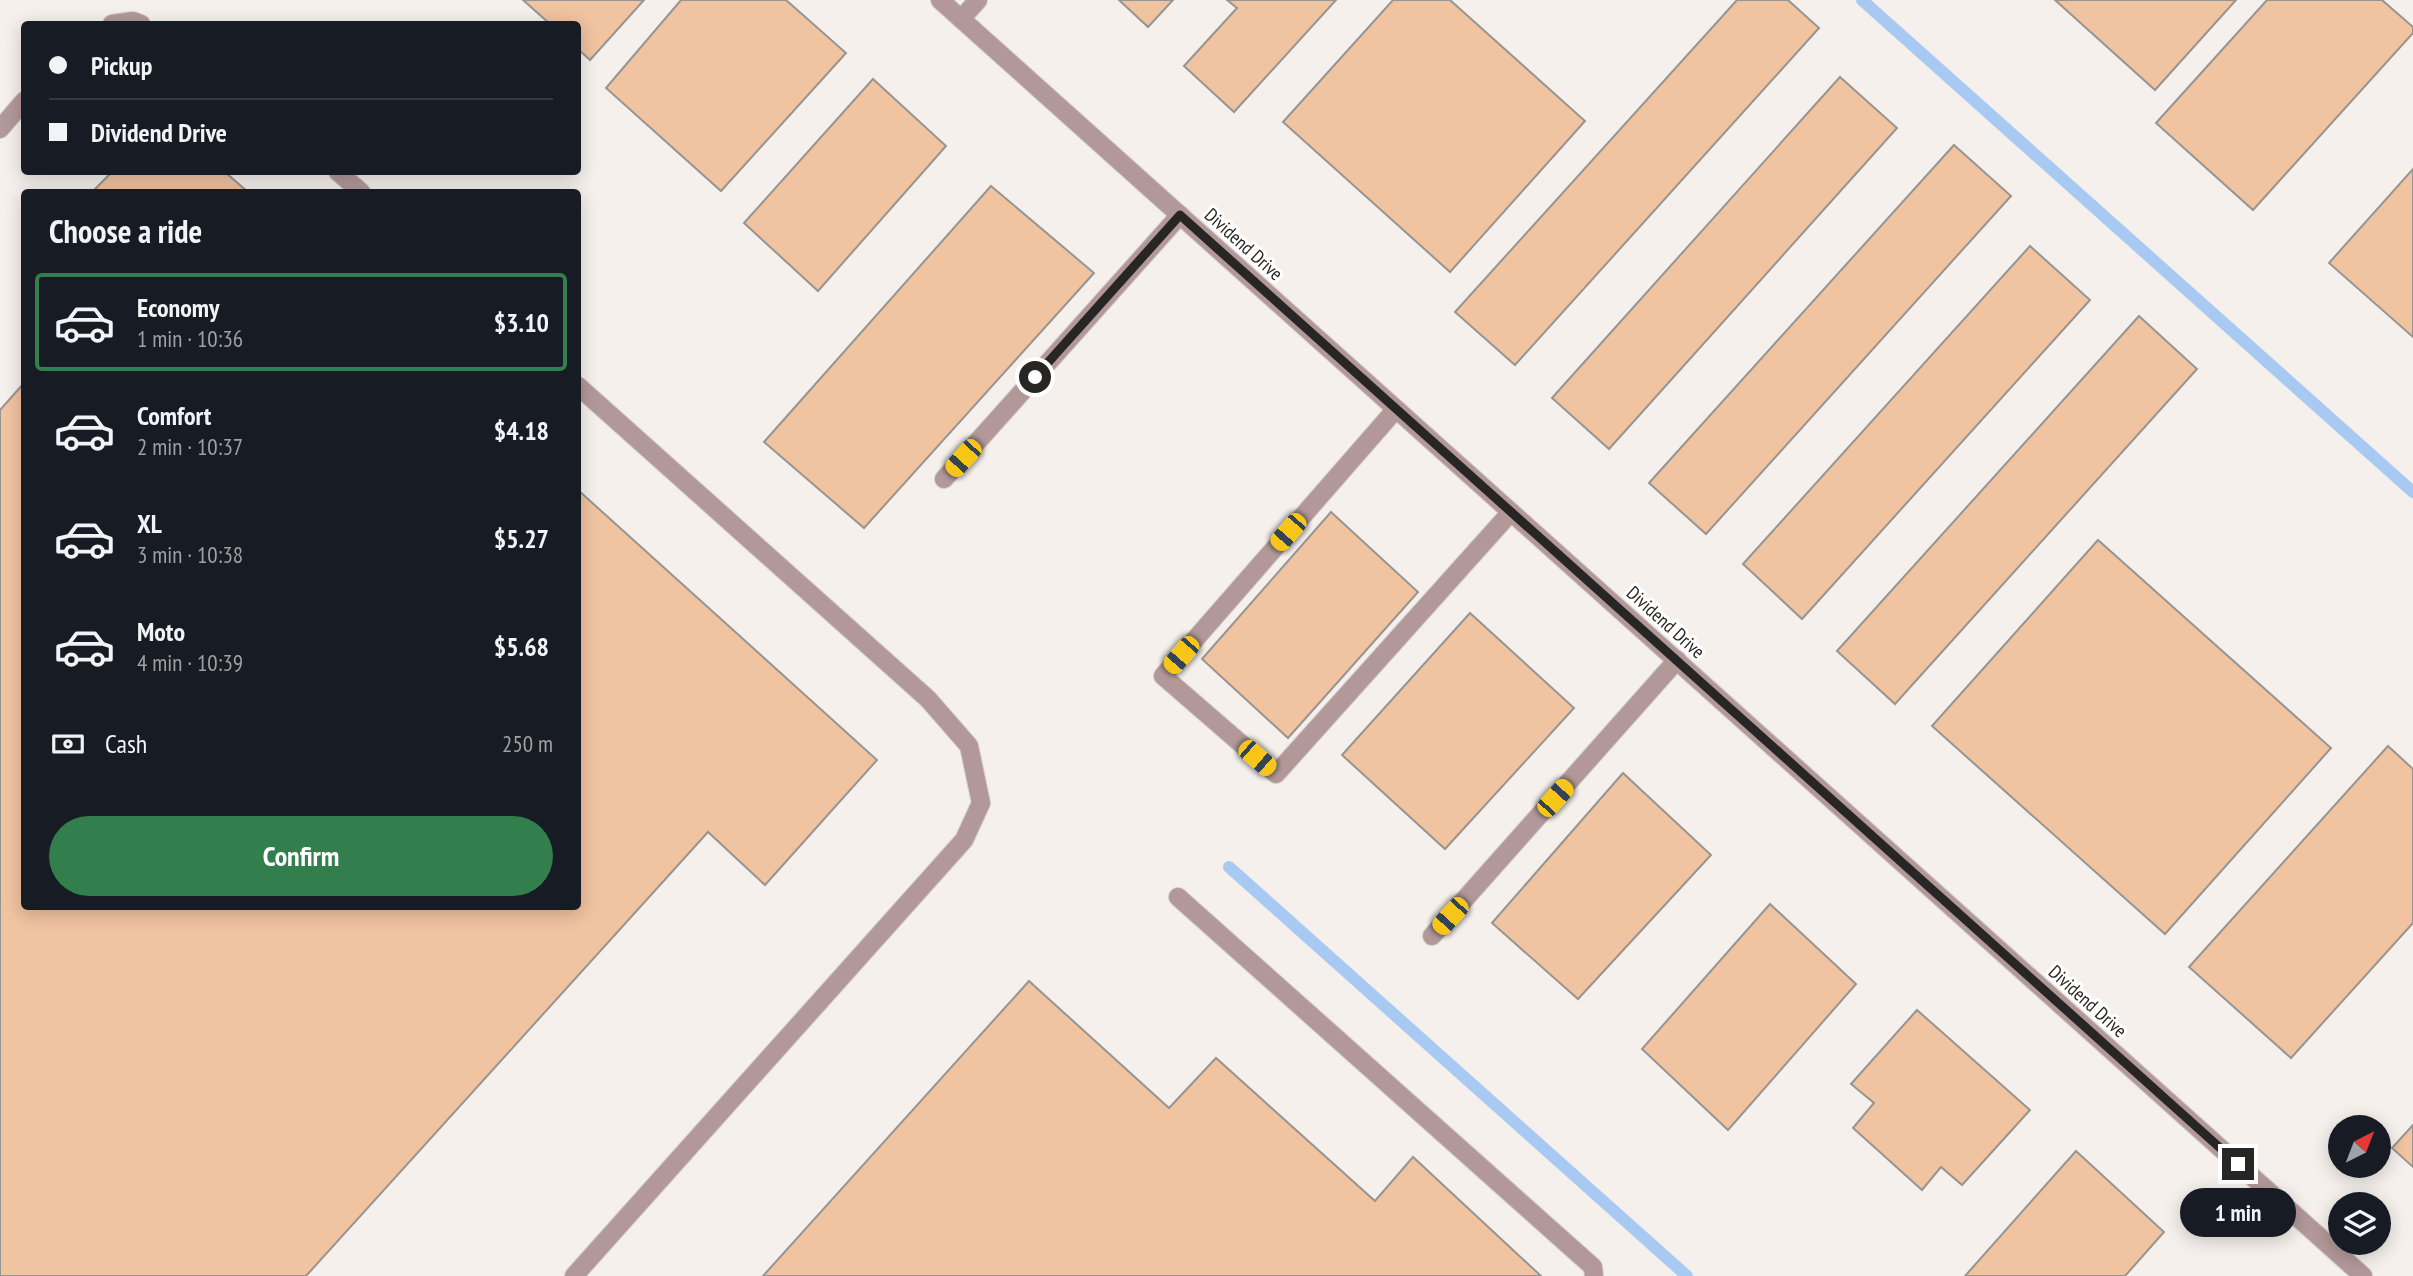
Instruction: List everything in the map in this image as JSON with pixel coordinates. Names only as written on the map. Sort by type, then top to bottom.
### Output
[{"type":"street","name":"Dividend Drive","points":[[940,0],[2363,1276]]},
{"type":"street","points":[[961,19],[978,0]]},
{"type":"street","points":[[0,129],[21,104]]},
{"type":"street","points":[[341,175],[358,189]]},
{"type":"street","points":[[944,479],[1180,215]]},
{"type":"street","points":[[574,1276],[964,840],[981,803],[969,747],[928,699],[581,389]]},
{"type":"street","points":[[1396,409],[1163,676],[1276,774],[1511,512]]},
{"type":"street","points":[[1432,936],[1677,660]]},
{"type":"street","points":[[1178,897],[1593,1267],[1594,1276]]},
{"type":"building","points":[[523,0],[644,0],[590,60],[581,52],[581,21],[547,21]]},
{"type":"building","points":[[681,0],[786,0],[846,53],[721,191],[606,88]]},
{"type":"building","points":[[1119,0],[1173,0],[1148,27]]},
{"type":"building","points":[[1227,0],[1336,0],[1234,112],[1184,66],[1237,8]]},
{"type":"building","points":[[1393,0],[1450,0],[1585,121],[1450,272],[1283,122]]},
{"type":"building","points":[[1737,0],[1788,0],[1819,28],[1515,365],[1455,312]]},
{"type":"building","points":[[2055,0],[2236,0],[2155,90]]},
{"type":"building","points":[[2267,0],[2382,0],[2413,27],[2413,33],[2253,210],[2156,123]]},
{"type":"building","points":[[1840,77],[1897,128],[1609,449],[1552,398]]},
{"type":"building","points":[[873,79],[946,146],[818,291],[744,223]]},
{"type":"building","points":[[1954,145],[2011,196],[1706,534],[1649,483]]},
{"type":"building","points":[[2413,169],[2413,337],[2329,263]]},
{"type":"building","points":[[109,175],[228,175],[245,189],[95,189]]},
{"type":"building","points":[[991,186],[1094,273],[864,528],[764,442]]},
{"type":"building","points":[[2030,246],[2090,300],[1802,619],[1743,564]]},
{"type":"building","points":[[2139,316],[2197,369],[1895,704],[1837,651]]},
{"type":"building","points":[[21,386],[21,910],[581,910],[581,493],[877,760],[765,885],[708,832],[306,1276],[0,1276],[0,410]]},
{"type":"building","points":[[1331,512],[1418,592],[1288,738],[1202,659]]},
{"type":"building","points":[[2098,540],[2331,748],[2165,934],[1932,726]]},
{"type":"building","points":[[1470,613],[1574,708],[1445,849],[1342,755]]},
{"type":"building","points":[[2388,746],[2413,769],[2413,923],[2291,1058],[2189,967]]},
{"type":"building","points":[[1623,773],[1711,855],[1578,999],[1492,923]]},
{"type":"building","points":[[1770,904],[1856,984],[1728,1130],[1642,1049]]},
{"type":"building","points":[[1029,981],[1169,1108],[1216,1058],[1375,1201],[1413,1157],[1541,1276],[763,1276]]},
{"type":"building","points":[[1917,1010],[2030,1110],[1962,1185],[1941,1167],[1922,1190],[1853,1128],[1874,1103],[1851,1084]]},
{"type":"building","points":[[2413,1125],[2413,1167],[2392,1148]]},
{"type":"building","points":[[2076,1151],[2164,1232],[2125,1276],[1965,1276]]},
{"type":"waterway","points":[[1862,0],[2413,492]]},
{"type":"waterway","points":[[1229,867],[1687,1276]]},
{"type":"route","points":[[1035,377],[1180,215],[2238,1164]]}]
